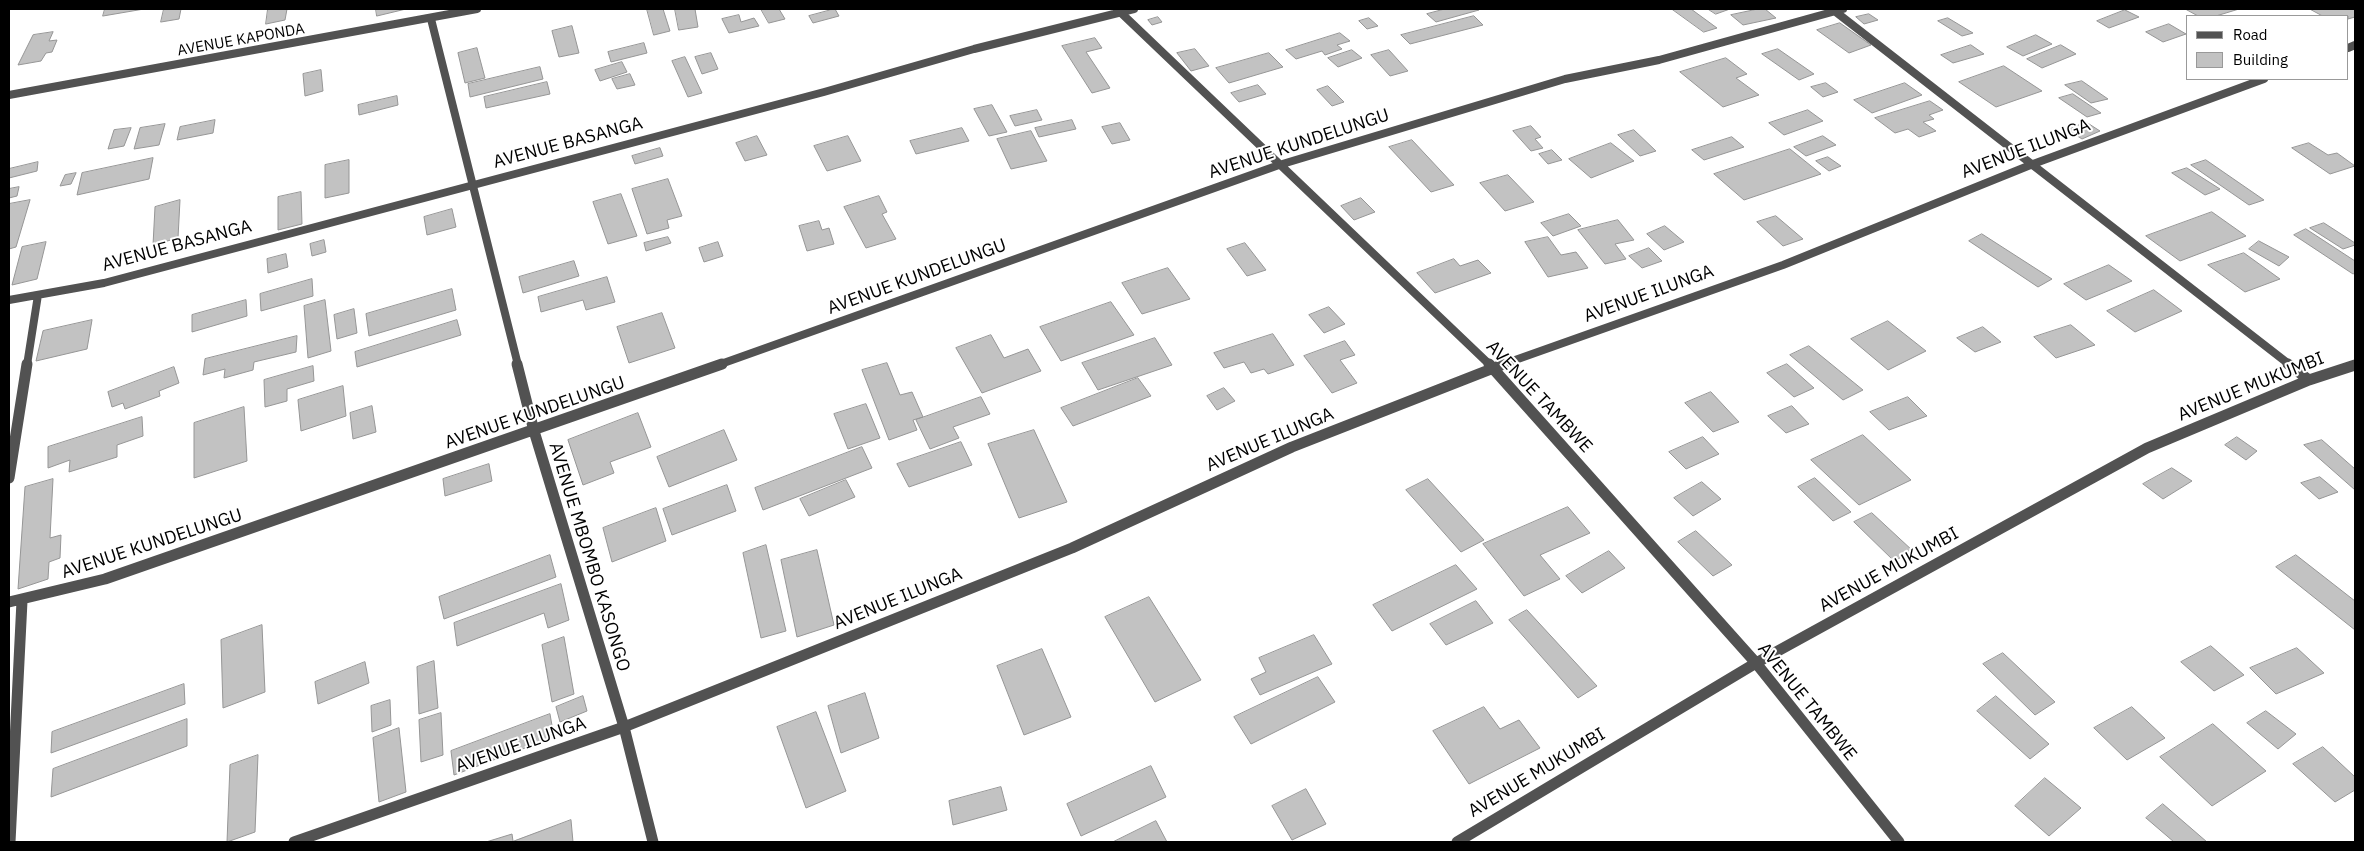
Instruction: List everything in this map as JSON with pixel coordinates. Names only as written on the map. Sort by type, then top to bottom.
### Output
[{"type":"street","name":"AVENUE KAPONDA","points":[[9,96],[477,9]]},
{"type":"street","name":"AVENUE BASANGA","points":[[9,300],[104,283],[471,186],[1119,10],[1134,9]]},
{"type":"street","name":"AVENUE TAMBWE","points":[[1119,10],[1493,368],[1756,663],[1898,842]]},
{"type":"street","points":[[1836,10],[2309,380]]},
{"type":"street","name":"AVENUE KUNDELUNGU","points":[[9,602],[22,601],[105,580],[534,431],[1279,165],[1565,79],[1659,60],[1836,10]]},
{"type":"street","name":"AVENUE MBOMBO KASONGO","points":[[431,19],[471,186],[534,431],[624,727],[653,842]]},
{"type":"street","name":"AVENUE ILUNGA","points":[[294,842],[624,727],[1072,548],[1292,447],[1493,368],[1783,265],[2033,164],[2261,80]]},
{"type":"street","points":[[9,478],[38,295]]},
{"type":"street","name":"AVENUE MUKUMBI","points":[[1456,842],[1756,663],[2147,448],[2309,380],[2355,365]]},
{"type":"street","points":[[10,842],[22,601]]},
{"type":"building","points":[[105,9],[144,9],[103,16]]},
{"type":"building","points":[[164,9],[181,9],[179,19],[161,22]]},
{"type":"building","points":[[268,9],[287,9],[285,20],[266,24]]},
{"type":"building","points":[[376,9],[406,9],[377,16]]},
{"type":"building","points":[[647,9],[663,9],[670,31],[654,35]]},
{"type":"building","points":[[675,9],[695,9],[698,27],[679,30]]},
{"type":"building","points":[[761,9],[779,9],[785,19],[769,23]]},
{"type":"building","points":[[835,9],[839,16],[813,23],[809,16]]},
{"type":"building","points":[[1445,9],[1479,10],[1436,22],[1427,14]]},
{"type":"building","points":[[1672,9],[1691,9],[1717,28],[1704,32]]},
{"type":"building","points":[[1708,9],[1730,9],[1716,14]]},
{"type":"building","points":[[1765,9],[1776,18],[1743,25],[1731,15]]},
{"type":"building","points":[[2239,9],[2219,15],[2196,15],[2187,10]]},
{"type":"building","points":[[2310,9],[2355,9],[2355,17],[2349,19],[2349,15],[2321,15]]},
{"type":"building","points":[[2125,10],[2139,17],[2109,28],[2097,21]]},
{"type":"building","points":[[1869,14],[1878,20],[1864,24],[1856,17]]},
{"type":"building","points":[[739,15],[741,22],[754,18],[759,26],[729,33],[722,19]]},
{"type":"building","points":[[1474,16],[1483,25],[1410,44],[1401,35]]},
{"type":"building","points":[[1158,17],[1162,22],[1152,25],[1148,20]]},
{"type":"building","points":[[1369,18],[1378,26],[1367,29],[1359,21]]},
{"type":"building","points":[[1948,18],[1973,33],[1962,36],[1938,21]]},
{"type":"building","points":[[1840,23],[1871,45],[1849,53],[1817,30]]},
{"type":"building","points":[[2169,24],[2186,34],[2163,42],[2146,32]]},
{"type":"building","points":[[572,26],[579,53],[559,57],[552,31]]},
{"type":"building","points":[[53,32],[49,41],[57,40],[52,52],[46,53],[41,61],[18,65],[33,35]]},
{"type":"building","points":[[1340,33],[1350,41],[1337,45],[1342,49],[1325,55],[1322,51],[1296,59],[1286,50]]},
{"type":"building","points":[[2036,35],[2052,44],[2023,56],[2007,47]]},
{"type":"building","points":[[1095,38],[1102,48],[1086,52],[1110,88],[1092,93],[1062,46]]},
{"type":"building","points":[[644,43],[647,53],[611,62],[608,52]]},
{"type":"building","points":[[1971,45],[1984,54],[1953,63],[1941,55]]},
{"type":"building","points":[[2061,45],[2076,54],[2042,68],[2027,59]]},
{"type":"building","points":[[477,48],[485,78],[465,83],[458,53]]},
{"type":"building","points":[[1195,49],[1209,66],[1191,71],[1177,53]]},
{"type":"building","points":[[1778,49],[1814,74],[1799,80],[1762,54]]},
{"type":"building","points":[[1352,50],[1362,58],[1338,67],[1328,58]]},
{"type":"building","points":[[1389,50],[1408,71],[1390,76],[1371,55]]},
{"type":"building","points":[[711,53],[718,69],[702,74],[695,57]]},
{"type":"building","points":[[1269,53],[1283,67],[1229,83],[1216,68]]},
{"type":"building","points":[[685,57],[702,93],[688,97],[672,61]]},
{"type":"building","points":[[1726,58],[1747,74],[1736,78],[1759,95],[1723,107],[1680,72]]},
{"type":"building","points":[[622,62],[627,72],[600,81],[595,70]]},
{"type":"building","points":[[2004,66],[2042,91],[1996,107],[1959,82]]},
{"type":"building","points":[[540,67],[543,79],[470,97],[468,84]]},
{"type":"building","points":[[321,70],[323,91],[305,96],[303,74]]},
{"type":"building","points":[[630,74],[635,85],[617,89],[612,79]]},
{"type":"building","points":[[2082,81],[2108,99],[2091,103],[2065,85]]},
{"type":"building","points":[[547,82],[550,94],[486,108],[484,97]]},
{"type":"building","points":[[1826,83],[1838,92],[1823,97],[1811,87]]},
{"type":"building","points":[[1905,83],[1922,95],[1872,113],[1854,100]]},
{"type":"building","points":[[1258,85],[1266,94],[1239,102],[1231,93]]},
{"type":"building","points":[[1328,86],[1344,102],[1332,106],[1317,90]]},
{"type":"building","points":[[2073,94],[2101,113],[2087,117],[2059,98]]},
{"type":"building","points":[[397,96],[398,105],[359,115],[358,105]]},
{"type":"building","points":[[1930,101],[1943,110],[1929,115],[1934,119],[1923,122],[1936,131],[1919,137],[1908,129],[1895,133],[1875,118]]},
{"type":"building","points":[[992,105],[1007,132],[989,136],[974,109]]},
{"type":"building","points":[[1037,110],[1042,120],[1015,126],[1010,116]]},
{"type":"building","points":[[1808,110],[1823,121],[1784,135],[1769,123]]},
{"type":"building","points":[[215,120],[213,133],[177,140],[180,127]]},
{"type":"building","points":[[1072,120],[1076,129],[1039,137],[1035,128]]},
{"type":"building","points":[[2086,122],[2100,131],[2082,139],[2068,130]]},
{"type":"building","points":[[1120,123],[1130,140],[1112,144],[1102,127]]},
{"type":"building","points":[[165,124],[159,145],[134,149],[140,128]]},
{"type":"building","points":[[1531,126],[1541,137],[1535,139],[1543,148],[1531,151],[1513,131]]},
{"type":"building","points":[[131,128],[124,146],[108,149],[114,130]]},
{"type":"building","points":[[962,128],[969,141],[916,154],[910,141]]},
{"type":"building","points":[[1634,130],[1656,151],[1640,156],[1618,135]]},
{"type":"building","points":[[1031,131],[1047,161],[1011,169],[997,139]]},
{"type":"building","points":[[757,136],[767,155],[745,161],[736,143]]},
{"type":"building","points":[[848,136],[861,161],[827,171],[814,146]]},
{"type":"building","points":[[1823,136],[1836,145],[1806,156],[1794,147]]},
{"type":"building","points":[[1732,137],[1744,147],[1704,160],[1692,150]]},
{"type":"building","points":[[1412,140],[1454,185],[1431,192],[1389,147]]},
{"type":"building","points":[[1611,143],[1634,161],[1591,178],[1569,159]]},
{"type":"building","points":[[2309,143],[2328,155],[2337,153],[2355,166],[2330,174],[2292,148]]},
{"type":"building","points":[[660,148],[663,156],[635,164],[632,156]]},
{"type":"building","points":[[1790,149],[1821,174],[1744,200],[1714,174]]},
{"type":"building","points":[[1552,150],[1562,160],[1548,164],[1539,154]]},
{"type":"building","points":[[1828,157],[1841,166],[1829,171],[1816,161]]},
{"type":"building","points":[[153,158],[149,179],[77,195],[82,173]]},
{"type":"building","points":[[349,160],[349,193],[325,198],[325,165]]},
{"type":"building","points":[[2206,160],[2264,200],[2249,205],[2191,165]]},
{"type":"building","points":[[38,162],[37,171],[9,178],[9,169]]},
{"type":"building","points":[[2187,168],[2220,189],[2205,195],[2172,173]]},
{"type":"building","points":[[76,173],[71,184],[60,186],[65,175]]},
{"type":"building","points":[[1508,175],[1534,202],[1505,211],[1480,183]]},
{"type":"building","points":[[668,179],[682,216],[667,220],[669,228],[647,234],[632,189]]},
{"type":"building","points":[[19,187],[17,196],[9,198],[9,189]]},
{"type":"building","points":[[301,192],[302,224],[278,230],[278,197]]},
{"type":"building","points":[[621,194],[637,236],[608,244],[593,202]]},
{"type":"building","points":[[879,196],[887,212],[882,214],[896,239],[866,248],[844,207]]},
{"type":"building","points":[[1361,198],[1375,212],[1354,220],[1341,206]]},
{"type":"building","points":[[30,200],[16,247],[9,249],[9,204]]},
{"type":"building","points":[[180,200],[178,238],[153,245],[155,207]]},
{"type":"building","points":[[452,209],[456,227],[427,235],[424,217]]},
{"type":"building","points":[[2212,212],[2246,236],[2180,261],[2146,236]]},
{"type":"building","points":[[1569,214],[1581,226],[1553,236],[1541,223]]},
{"type":"building","points":[[1776,216],[1803,239],[1783,246],[1757,222]]},
{"type":"building","points":[[1618,220],[1634,240],[1615,244],[1626,259],[1605,264],[1578,230]]},
{"type":"building","points":[[819,221],[822,230],[829,228],[834,244],[807,251],[799,226]]},
{"type":"building","points":[[2324,223],[2355,243],[2355,245],[2343,249],[2310,228]]},
{"type":"building","points":[[1665,226],[1684,242],[1664,250],[1647,234]]},
{"type":"building","points":[[2306,229],[2355,261],[2355,273],[2353,274],[2294,235]]},
{"type":"building","points":[[1982,234],[2052,279],[2038,287],[1969,241]]},
{"type":"building","points":[[668,237],[671,243],[646,251],[644,243]]},
{"type":"building","points":[[1548,237],[1561,255],[1576,252],[1588,268],[1548,277],[1525,242]]},
{"type":"building","points":[[324,240],[326,252],[312,256],[310,244]]},
{"type":"building","points":[[2259,241],[2289,257],[2279,266],[2249,249]]},
{"type":"building","points":[[46,242],[37,279],[12,285],[22,247]]},
{"type":"building","points":[[718,242],[723,256],[704,262],[699,248]]},
{"type":"building","points":[[1245,243],[1266,270],[1247,276],[1227,249]]},
{"type":"building","points":[[1649,248],[1662,261],[1642,268],[1629,256]]},
{"type":"building","points":[[2244,253],[2280,279],[2245,292],[2208,265]]},
{"type":"building","points":[[286,254],[288,267],[268,273],[267,259]]},
{"type":"building","points":[[1454,259],[1460,266],[1478,260],[1491,273],[1435,293],[1417,273]]},
{"type":"building","points":[[574,261],[579,276],[523,293],[519,277]]},
{"type":"building","points":[[2109,265],[2132,281],[2086,300],[2064,284]]},
{"type":"building","points":[[1168,268],[1190,299],[1142,314],[1122,283]]},
{"type":"building","points":[[607,277],[615,302],[586,310],[583,300],[541,312],[538,297]]},
{"type":"building","points":[[312,279],[313,296],[261,311],[260,294]]},
{"type":"building","points":[[452,289],[456,310],[369,336],[366,314]]},
{"type":"building","points":[[2154,290],[2182,311],[2135,332],[2107,311]]},
{"type":"building","points":[[246,300],[247,316],[192,332],[192,315]]},
{"type":"building","points":[[325,300],[331,351],[308,358],[304,306]]},
{"type":"building","points":[[1111,302],[1134,335],[1061,361],[1040,327]]},
{"type":"building","points":[[1329,307],[1345,324],[1324,333],[1309,315]]},
{"type":"building","points":[[354,309],[357,333],[337,339],[334,315]]},
{"type":"building","points":[[662,313],[675,348],[629,363],[617,327]]},
{"type":"building","points":[[92,320],[87,349],[36,361],[43,331]]},
{"type":"building","points":[[457,320],[461,335],[357,367],[355,352]]},
{"type":"building","points":[[1888,321],[1926,351],[1888,370],[1851,339]]},
{"type":"building","points":[[2071,325],[2095,345],[2056,358],[2034,337]]},
{"type":"building","points":[[1983,327],[2001,342],[1975,352],[1957,338]]},
{"type":"building","points":[[1273,334],[1294,365],[1268,374],[1264,369],[1251,373],[1244,362],[1224,368],[1214,353]]},
{"type":"building","points":[[991,335],[1004,358],[1028,349],[1041,371],[982,393],[956,348]]},
{"type":"building","points":[[297,336],[296,352],[254,362],[253,370],[224,378],[225,369],[203,375],[205,359]]},
{"type":"building","points":[[1155,338],[1172,365],[1098,390],[1082,363]]},
{"type":"building","points":[[1345,341],[1355,355],[1340,360],[1357,383],[1332,393],[1304,356]]},
{"type":"building","points":[[1809,346],[1863,390],[1843,400],[1790,355]]},
{"type":"building","points":[[887,363],[900,395],[912,392],[923,417],[913,420],[917,430],[889,440],[862,370]]},
{"type":"building","points":[[1787,364],[1814,388],[1794,397],[1767,373]]},
{"type":"building","points":[[313,366],[314,381],[287,389],[287,401],[265,407],[264,380]]},
{"type":"building","points":[[174,367],[179,383],[159,391],[160,396],[125,409],[123,403],[112,407],[108,392]]},
{"type":"building","points":[[1138,378],[1151,396],[1073,426],[1061,408]]},
{"type":"building","points":[[343,386],[346,416],[301,431],[298,400]]},
{"type":"building","points":[[1224,388],[1235,401],[1217,410],[1207,396]]},
{"type":"building","points":[[1711,392],[1739,422],[1713,432],[1685,403]]},
{"type":"building","points":[[981,397],[990,414],[953,427],[959,438],[930,449],[916,420]]},
{"type":"building","points":[[1908,397],[1927,416],[1889,430],[1870,412]]},
{"type":"building","points":[[866,404],[880,438],[848,449],[834,414]]},
{"type":"building","points":[[372,406],[376,432],[353,439],[350,413]]},
{"type":"building","points":[[1792,406],[1809,424],[1786,433],[1768,416]]},
{"type":"building","points":[[244,407],[247,461],[194,478],[194,423]]},
{"type":"building","points":[[638,413],[651,447],[610,462],[614,473],[583,485],[568,440]]},
{"type":"building","points":[[142,417],[143,436],[117,445],[117,457],[69,472],[70,460],[48,468],[48,447]]},
{"type":"building","points":[[724,430],[737,460],[669,487],[657,457]]},
{"type":"building","points":[[1034,430],[1067,502],[1019,518],[988,444]]},
{"type":"building","points":[[1863,435],[1911,480],[1859,505],[1811,460]]},
{"type":"building","points":[[1703,437],[1719,454],[1686,469],[1669,452]]},
{"type":"building","points":[[2237,437],[2257,451],[2246,460],[2225,445]]},
{"type":"building","points":[[2322,440],[2355,469],[2355,490],[2304,445]]},
{"type":"building","points":[[961,442],[972,465],[909,487],[897,464]]},
{"type":"building","points":[[862,447],[872,468],[763,510],[755,488]]},
{"type":"building","points":[[489,464],[492,481],[445,496],[443,479]]},
{"type":"building","points":[[2172,468],[2192,481],[2163,499],[2143,484]]},
{"type":"building","points":[[2320,477],[2338,492],[2319,499],[2301,483]]},
{"type":"building","points":[[1815,478],[1851,512],[1833,521],[1798,487]]},
{"type":"building","points":[[53,479],[50,538],[61,535],[60,558],[49,562],[48,579],[18,589],[25,487]]},
{"type":"building","points":[[1428,479],[1484,540],[1461,552],[1406,490]]},
{"type":"building","points":[[846,480],[855,497],[809,516],[800,499]]},
{"type":"building","points":[[1702,482],[1721,499],[1693,516],[1674,498]]},
{"type":"building","points":[[727,485],[736,511],[672,535],[663,509]]},
{"type":"building","points":[[1568,507],[1590,533],[1540,555],[1560,579],[1524,596],[1483,544]]},
{"type":"building","points":[[656,508],[666,541],[612,562],[603,528]]},
{"type":"building","points":[[1872,513],[1913,551],[1894,561],[1854,522]]},
{"type":"building","points":[[1696,531],[1732,565],[1713,576],[1678,542]]},
{"type":"building","points":[[766,545],[786,631],[761,638],[743,553]]},
{"type":"building","points":[[817,550],[834,625],[797,637],[781,560]]},
{"type":"building","points":[[1609,551],[1625,568],[1582,593],[1566,576]]},
{"type":"building","points":[[550,555],[556,577],[444,619],[439,597]]},
{"type":"building","points":[[2296,555],[2355,601],[2355,630],[2276,567]]},
{"type":"building","points":[[1456,565],[1477,589],[1392,631],[1373,605]]},
{"type":"building","points":[[561,584],[569,620],[548,628],[544,613],[457,646],[454,623]]},
{"type":"building","points":[[1149,597],[1201,680],[1155,702],[1105,617]]},
{"type":"building","points":[[1476,601],[1493,623],[1446,645],[1430,624]]},
{"type":"building","points":[[1527,610],[1597,686],[1578,698],[1509,620]]},
{"type":"building","points":[[262,625],[265,692],[223,708],[221,640]]},
{"type":"building","points":[[1314,635],[1332,664],[1260,695],[1251,679],[1266,672],[1259,658]]},
{"type":"building","points":[[564,637],[574,694],[552,702],[542,645]]},
{"type":"building","points":[[2211,646],[2244,675],[2214,691],[2181,662]]},
{"type":"building","points":[[2297,648],[2324,673],[2276,694],[2250,668]]},
{"type":"building","points":[[1042,649],[1071,717],[1024,735],[997,666]]},
{"type":"building","points":[[2003,653],[2055,702],[2035,715],[1983,664]]},
{"type":"building","points":[[434,661],[438,708],[419,714],[417,667]]},
{"type":"building","points":[[365,662],[369,683],[318,704],[315,682]]},
{"type":"building","points":[[1318,677],[1335,702],[1251,744],[1234,717]]},
{"type":"building","points":[[184,684],[185,704],[51,753],[52,732]]},
{"type":"building","points":[[865,693],[879,738],[841,753],[828,706]]},
{"type":"building","points":[[583,696],[587,711],[560,722],[556,707]]},
{"type":"building","points":[[1996,696],[2049,744],[2030,759],[1977,711]]},
{"type":"building","points":[[390,700],[391,725],[372,732],[371,706]]},
{"type":"building","points":[[1484,707],[1500,729],[1519,720],[1540,748],[1469,784],[1433,731]]},
{"type":"building","points":[[2132,707],[2165,738],[2127,760],[2094,728]]},
{"type":"building","points":[[2266,711],[2296,734],[2278,749],[2247,723]]},
{"type":"building","points":[[816,712],[846,791],[806,808],[777,727]]},
{"type":"building","points":[[441,713],[443,755],[421,762],[419,720]]},
{"type":"building","points":[[550,714],[554,737],[454,775],[451,751]]},
{"type":"building","points":[[187,719],[187,746],[51,797],[53,769]]},
{"type":"building","points":[[2213,724],[2266,771],[2212,806],[2160,757]]},
{"type":"building","points":[[399,728],[406,792],[379,802],[373,738]]},
{"type":"building","points":[[2323,747],[2355,777],[2355,790],[2335,802],[2293,764]]},
{"type":"building","points":[[258,755],[255,832],[227,842],[230,765]]},
{"type":"building","points":[[1151,766],[1166,797],[1081,836],[1067,804]]},
{"type":"building","points":[[2045,778],[2081,808],[2049,836],[2015,806]]},
{"type":"building","points":[[1001,787],[1007,810],[953,825],[949,801]]},
{"type":"building","points":[[1306,789],[1326,824],[1292,840],[1272,806]]},
{"type":"building","points":[[2163,804],[2207,842],[2174,842],[2146,818]]},
{"type":"building","points":[[571,820],[573,842],[486,842],[512,834],[513,841]]},
{"type":"building","points":[[1156,821],[1167,842],[1113,842]]}]
